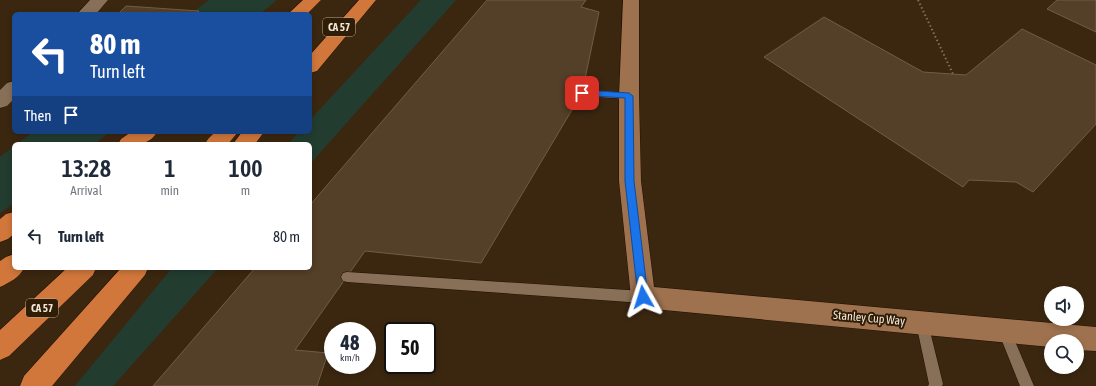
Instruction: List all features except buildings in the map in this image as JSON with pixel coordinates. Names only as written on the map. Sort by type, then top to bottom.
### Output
[{"type":"highway","points":[[299,12],[313,0]]},
{"type":"highway","points":[[312,65],[368,0]]},
{"type":"highway","name":"CA 57","points":[[312,52],[368,0]]},
{"type":"highway","points":[[131,142],[144,134]]},
{"type":"highway","points":[[152,142],[161,134]]},
{"type":"highway","points":[[217,142],[226,134]]},
{"type":"highway","points":[[245,142],[252,134]]},
{"type":"highway","points":[[0,232],[12,223]]},
{"type":"highway","points":[[0,276],[12,266]]},
{"type":"highway","name":"CA 57","points":[[0,347],[82,270]]},
{"type":"highway","points":[[34,386],[134,270]]},
{"type":"main road","points":[[631,0],[629,96],[630,181],[643,297]]},
{"type":"main road","name":"Stanley Cup Way","points":[[643,297],[1096,339]]},
{"type":"street","points":[[88,12],[100,0]]},
{"type":"street","points":[[0,101],[12,90]]},
{"type":"lane","points":[[582,93],[629,96]]},
{"type":"lane","points":[[347,277],[643,297]]},
{"type":"lane","points":[[922,323],[936,384],[935,386]]},
{"type":"lane","points":[[1004,330],[1027,386]]},
{"type":"path","points":[[918,0],[952,74]]},
{"type":"green space","points":[[209,0],[277,0],[262,12],[193,12]]},
{"type":"green space","points":[[421,0],[456,0],[312,162],[312,142],[290,142],[297,134],[312,134],[312,118]]},
{"type":"green space","points":[[30,134],[107,134],[97,142],[20,142]]},
{"type":"green space","points":[[12,148],[12,204],[0,213],[0,157]]},
{"type":"green space","points":[[170,270],[216,270],[113,386],[75,386]]},
{"type":"route","points":[[582,93],[629,96],[630,181],[643,297]]}]
